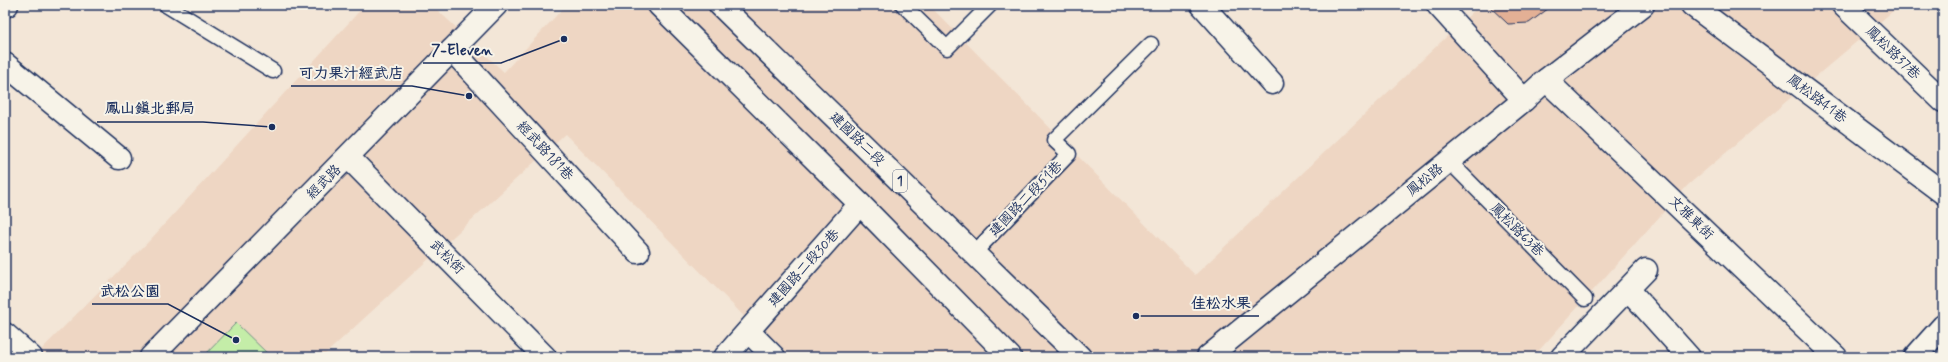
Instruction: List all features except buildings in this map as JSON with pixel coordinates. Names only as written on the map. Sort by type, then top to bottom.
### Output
[{"type":"street","name":"經武路","points":[[151,357],[496,5]]},
{"type":"street","points":[[659,5],[860,204],[1010,357]]},
{"type":"street","name":"建國路二段","points":[[720,5],[1080,357]]},
{"type":"street","points":[[1202,5],[1272,83]]},
{"type":"street","points":[[1438,5],[1524,100]]},
{"type":"street","name":"鳳松路","points":[[1208,357],[1524,100],[1546,80],[1644,5]]},
{"type":"street","name":"鳳松路41巷","points":[[1692,5],[1943,193]]},
{"type":"street","name":"鳳松路37巷","points":[[1844,5],[1943,101]]},
{"type":"street","name":"經武路181巷","points":[[452,50],[638,252]]},
{"type":"street","points":[[5,64],[119,158]]},
{"type":"street","name":"文雅東街","points":[[1546,80],[1836,357]]},
{"type":"street","name":"武松街","points":[[348,157],[546,357]]},
{"type":"street","name":"建國路二段30巷","points":[[725,357],[860,204]]},
{"type":"street","points":[[1562,357],[1646,270]]},
{"type":"street","points":[[1628,289],[1689,357]]},
{"type":"street","points":[[1915,357],[1943,326]]},
{"type":"street","points":[[748,331],[774,357]]},
{"type":"street","points":[[5,334],[31,357]]},
{"type":"lane","points":[[166,5],[273,70]]},
{"type":"lane","points":[[903,5],[947,48],[990,5]]},
{"type":"lane","name":"建國路二段51巷","points":[[974,253],[1069,154],[1054,140],[1151,44]]},
{"type":"lane","name":"鳳松路63巷","points":[[1449,161],[1585,299]]},
{"type":"shaded area","points":[[365,5],[432,5],[504,72],[566,5],[929,5],[1195,275],[1480,5],[1900,5],[1688,185],[1533,357],[784,357],[565,134],[322,357],[271,357],[236,323],[203,357],[34,357],[151,239]]},
{"type":"green space","points":[[236,323],[271,357],[203,357]]},
{"type":"place","name":"7-Eleven","points":[[564,39]]},
{"type":"place","name":"可力果汁經武店","points":[[469,96]]},
{"type":"place","name":"鳳山鎮北郵局","points":[[272,127]]},
{"type":"place","name":"佳松水果","points":[[1136,316]]},
{"type":"place","name":"武松公園","points":[[236,340]]}]
